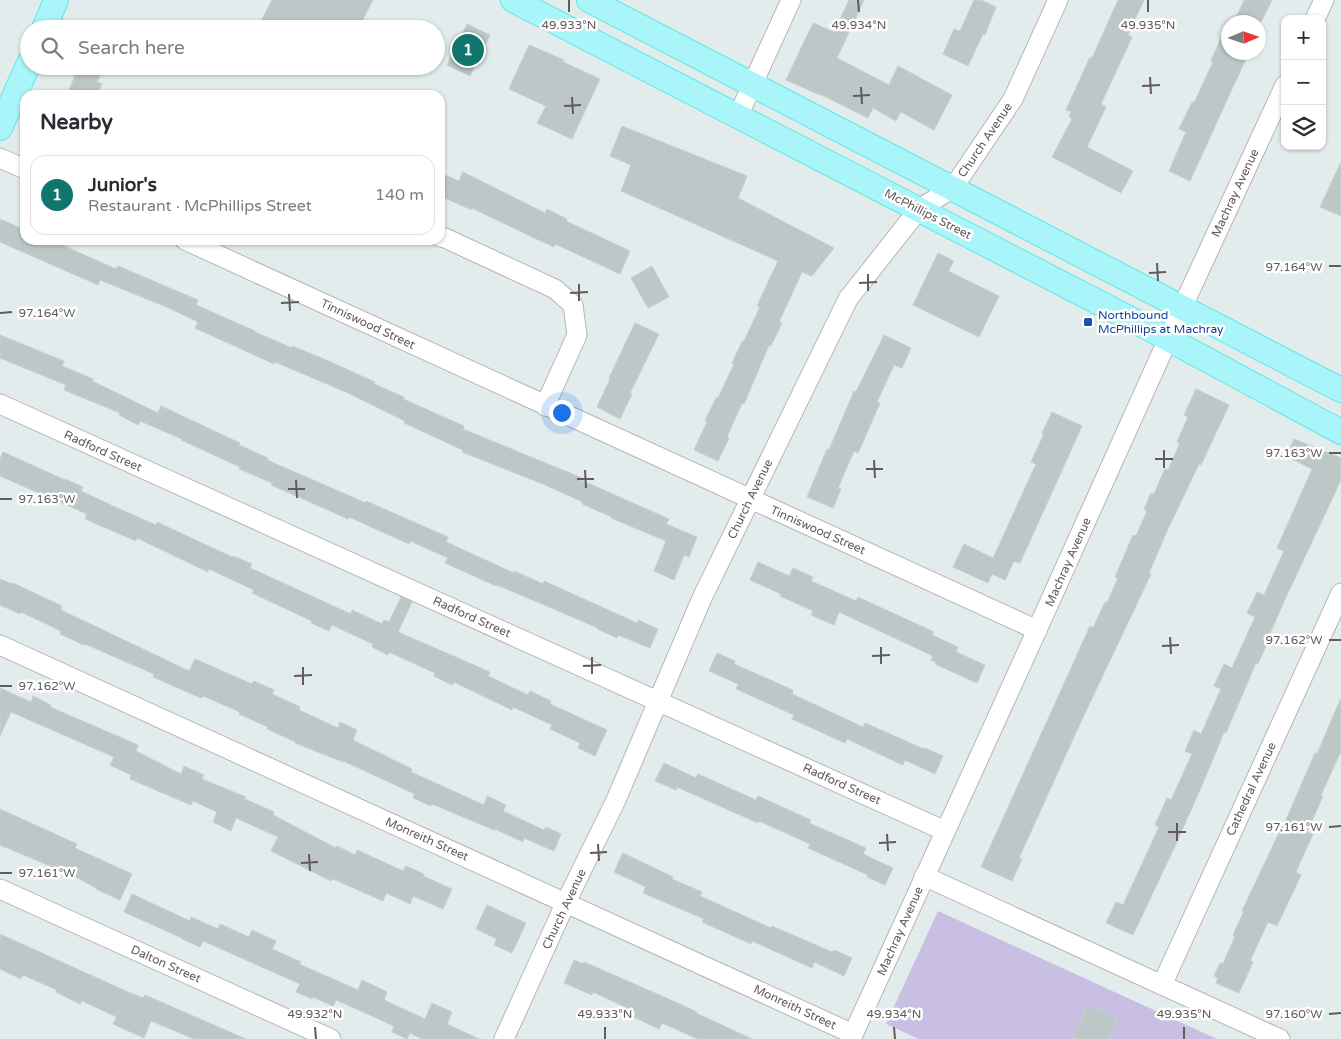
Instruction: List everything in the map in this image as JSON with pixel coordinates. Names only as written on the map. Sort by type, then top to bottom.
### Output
[{"type":"main road","points":[[48,20],[56,0]]},
{"type":"main road","name":"McPhillips Street","points":[[514,0],[1168,338],[1341,432]]},
{"type":"main road","points":[[589,0],[1341,390]]},
{"type":"main road","points":[[0,128],[24,75]]},
{"type":"street","points":[[738,116],[791,0]]},
{"type":"street","name":"Church Avenue","points":[[504,1039],[566,902],[616,800],[702,598],[848,299],[919,209],[953,188],[1014,99],[1058,0]]},
{"type":"street","points":[[1317,15],[1324,0]]},
{"type":"street","name":"Machray Avenue","points":[[852,1036],[1038,630],[1168,338],[1281,94]]},
{"type":"street","points":[[0,158],[20,167]]},
{"type":"street","points":[[445,238],[555,289],[573,305],[577,335],[545,406]]},
{"type":"street","name":"Tinniswood Street","points":[[199,245],[545,406],[1038,630]]},
{"type":"street","name":"Radford Street","points":[[0,404],[945,831]]},
{"type":"street","name":"Cathedral Avenue","points":[[1162,985],[1341,593]]},
{"type":"street","name":"Monreith Street","points":[[0,645],[566,902],[852,1036]]},
{"type":"street","points":[[924,876],[1280,1039]]},
{"type":"street","name":"Dalton Street","points":[[0,889],[331,1039]]},
{"type":"shaded area","points":[[938,911],[1217,1039],[919,1039],[886,1024]]},
{"type":"building","points":[[272,0],[373,0],[363,20],[262,20]]},
{"type":"building","points":[[849,0],[864,0],[837,58],[889,85],[898,66],[952,95],[934,130],[901,112],[896,121],[873,108],[868,118],[820,94],[786,80],[813,23],[834,32]]},
{"type":"building","points":[[974,0],[981,0],[996,7],[985,35],[983,34],[968,66],[943,54],[954,29],[960,31]]},
{"type":"building","points":[[1118,0],[1144,0],[1128,35],[1132,37],[1101,104],[1106,107],[1087,147],[1133,171],[1121,193],[1052,157],[1072,119],[1069,117],[1071,112],[1066,110]]},
{"type":"building","points":[[1244,0],[1272,0],[1264,15],[1237,15]]},
{"type":"building","points":[[467,24],[490,35],[470,76],[447,65]]},
{"type":"building","points":[[1221,38],[1221,60],[1245,60],[1190,181],[1169,171],[1186,132],[1179,129],[1192,102],[1194,103],[1213,62],[1211,61]]},
{"type":"building","points":[[529,45],[564,60],[563,62],[600,79],[572,139],[537,123],[546,106],[509,89]]},
{"type":"building","points":[[75,75],[100,75],[97,82],[102,84],[99,90],[69,90]]},
{"type":"building","points":[[622,126],[747,176],[738,198],[834,248],[812,276],[802,272],[779,322],[782,323],[771,346],[769,345],[744,404],[742,403],[718,461],[694,450],[707,422],[705,421],[716,398],[718,398],[734,364],[732,363],[760,307],[757,306],[778,261],[621,191],[631,165],[610,156]]},
{"type":"building","points":[[1341,162],[1341,216],[1320,207]]},
{"type":"building","points":[[463,172],[545,213],[547,209],[567,219],[566,221],[630,251],[620,274],[555,244],[554,247],[472,208],[472,210],[445,198],[445,175],[459,181]]},
{"type":"building","points":[[0,219],[20,228],[20,245],[62,245],[116,269],[118,266],[198,300],[196,305],[292,348],[292,346],[375,382],[374,384],[404,397],[403,399],[464,426],[463,429],[582,478],[581,480],[669,519],[666,524],[697,537],[689,557],[684,555],[674,580],[654,571],[666,541],[611,518],[582,504],[583,502],[543,484],[462,452],[463,450],[404,423],[405,421],[346,392],[275,362],[274,364],[195,328],[198,322],[169,308],[100,280],[98,285],[0,242]]},
{"type":"building","points":[[938,253],[954,261],[948,271],[999,296],[979,337],[913,305]]},
{"type":"building","points":[[652,266],[669,297],[648,308],[631,278]]},
{"type":"building","points":[[635,323],[659,334],[630,393],[632,394],[620,419],[597,407]]},
{"type":"building","points":[[0,335],[64,361],[62,366],[93,379],[92,381],[158,413],[161,406],[240,443],[239,445],[268,458],[267,460],[448,537],[446,542],[514,573],[514,571],[543,584],[544,581],[637,623],[638,620],[658,629],[650,648],[618,635],[617,638],[598,628],[496,586],[445,563],[448,558],[410,541],[409,544],[349,517],[348,519],[271,485],[272,483],[239,469],[240,467],[182,439],[140,421],[138,425],[119,415],[120,413],[64,390],[66,385],[0,358]]},
{"type":"building","points":[[884,335],[911,348],[902,368],[894,365],[877,402],[880,403],[858,453],[854,451],[838,488],[841,489],[833,508],[807,497],[854,391],[856,392]]},
{"type":"building","points":[[1196,389],[1229,405],[1167,531],[1149,573],[1151,574],[1019,858],[1022,859],[1012,881],[981,867],[1090,626],[1093,628],[1105,602],[1107,603],[1118,578],[1115,577],[1133,535],[1136,536],[1147,511],[1144,509],[1151,493],[1154,494],[1165,469],[1168,470],[1180,443],[1177,442],[1188,417],[1184,415]]},
{"type":"building","points":[[1052,412],[1082,426],[1020,563],[1014,561],[1005,580],[992,574],[988,583],[953,567],[964,544],[993,558],[1036,464],[1031,462]]},
{"type":"building","points":[[1294,439],[1341,458],[1341,480],[1287,595],[1258,664],[1256,663],[1226,733],[1224,732],[1176,844],[1133,935],[1106,923],[1116,902],[1123,905],[1159,827],[1155,825],[1167,798],[1171,800],[1192,754],[1185,751],[1194,730],[1201,734],[1221,689],[1214,686],[1224,664],[1232,668],[1255,617],[1247,613],[1257,592],[1264,595],[1284,551],[1277,548],[1312,469],[1286,456]]},
{"type":"building","points":[[3,452],[83,487],[81,491],[115,507],[156,525],[157,522],[232,557],[252,564],[250,568],[351,614],[352,610],[382,624],[384,620],[389,622],[401,597],[412,602],[398,632],[490,672],[488,676],[528,695],[530,691],[551,701],[550,704],[607,730],[595,756],[578,748],[580,743],[550,729],[552,725],[513,707],[512,710],[454,682],[452,685],[434,676],[435,673],[389,652],[388,655],[372,647],[373,644],[332,625],[329,631],[311,623],[312,621],[252,593],[254,590],[209,569],[208,572],[137,538],[136,541],[85,519],[87,514],[0,476],[0,459]]},
{"type":"building","points":[[758,562],[789,576],[793,568],[813,577],[811,581],[856,601],[858,597],[934,632],[932,635],[958,647],[956,652],[985,665],[977,683],[935,664],[936,662],[931,660],[933,656],[839,612],[834,625],[811,615],[813,611],[750,580]]},
{"type":"building","points":[[0,579],[13,583],[62,606],[61,610],[189,671],[195,659],[252,684],[254,681],[274,690],[272,694],[300,707],[299,710],[338,728],[340,722],[357,730],[353,740],[412,769],[411,772],[484,805],[487,796],[506,805],[503,811],[544,830],[546,827],[561,834],[554,851],[524,838],[523,842],[432,804],[431,806],[413,798],[415,794],[343,761],[295,743],[267,729],[268,727],[239,714],[240,712],[203,696],[201,698],[153,677],[154,674],[60,634],[61,631],[21,612],[20,614],[0,605]]},
{"type":"building","points":[[717,653],[735,661],[734,664],[793,690],[792,694],[863,727],[865,723],[943,756],[935,774],[905,760],[903,765],[847,739],[845,743],[792,719],[794,715],[736,689],[738,684],[709,671]]},
{"type":"building","points":[[0,688],[31,702],[33,696],[51,705],[50,707],[138,745],[136,751],[181,774],[184,766],[204,775],[202,779],[246,797],[245,799],[274,812],[273,815],[336,848],[337,846],[355,855],[357,850],[403,871],[406,866],[424,874],[423,876],[452,889],[443,909],[413,896],[410,904],[386,893],[383,901],[333,879],[331,881],[271,851],[278,837],[236,818],[231,831],[213,822],[217,812],[193,801],[191,805],[130,779],[131,775],[110,765],[114,757],[11,712],[0,736]]},
{"type":"building","points":[[1341,698],[1341,751],[1307,832],[1313,834],[1296,872],[1301,875],[1277,926],[1268,922],[1250,961],[1253,962],[1239,993],[1216,983],[1218,978],[1214,976],[1220,963],[1223,964],[1244,911],[1242,911],[1285,822],[1315,753],[1317,754]]},
{"type":"building","points":[[664,763],[696,778],[698,774],[756,800],[758,796],[811,820],[809,823],[866,848],[863,854],[893,868],[885,885],[867,877],[868,875],[808,848],[810,844],[677,787],[676,790],[655,781]]},
{"type":"building","points":[[0,809],[77,844],[75,848],[132,874],[120,900],[74,876],[0,845]]},
{"type":"building","points":[[623,853],[673,877],[672,879],[702,892],[700,896],[771,928],[772,926],[832,952],[834,950],[852,958],[844,976],[814,962],[812,968],[752,941],[751,944],[702,922],[704,919],[643,893],[646,887],[614,872]]},
{"type":"building","points":[[132,894],[190,921],[191,917],[218,929],[220,924],[249,937],[252,930],[276,941],[272,949],[301,962],[299,964],[358,990],[362,980],[387,992],[384,1000],[425,1019],[432,1003],[452,1012],[447,1024],[479,1039],[422,1039],[410,1033],[407,1039],[392,1032],[394,1026],[336,1000],[333,1006],[313,997],[312,999],[296,992],[300,984],[203,941],[200,947],[124,912]]},
{"type":"building","points":[[487,905],[526,923],[512,953],[494,945],[497,939],[476,929]]},
{"type":"building","points":[[0,934],[128,992],[143,998],[145,995],[246,1039],[194,1039],[151,1021],[144,1038],[113,1024],[117,1017],[82,1001],[80,1004],[56,992],[57,990],[23,975],[21,979],[0,969]]},
{"type":"building","points":[[574,960],[583,964],[584,962],[680,1004],[752,1039],[698,1039],[662,1023],[659,1029],[634,1017],[636,1012],[593,992],[592,995],[564,983]]},
{"type":"building","points":[[1087,1005],[1117,1018],[1108,1039],[1073,1039]]},
{"type":"place","name":"Junior's","points":[[468,50]]},
{"type":"place","name":"Northbound McPhillips at Machray","points":[[1088,322]]}]
